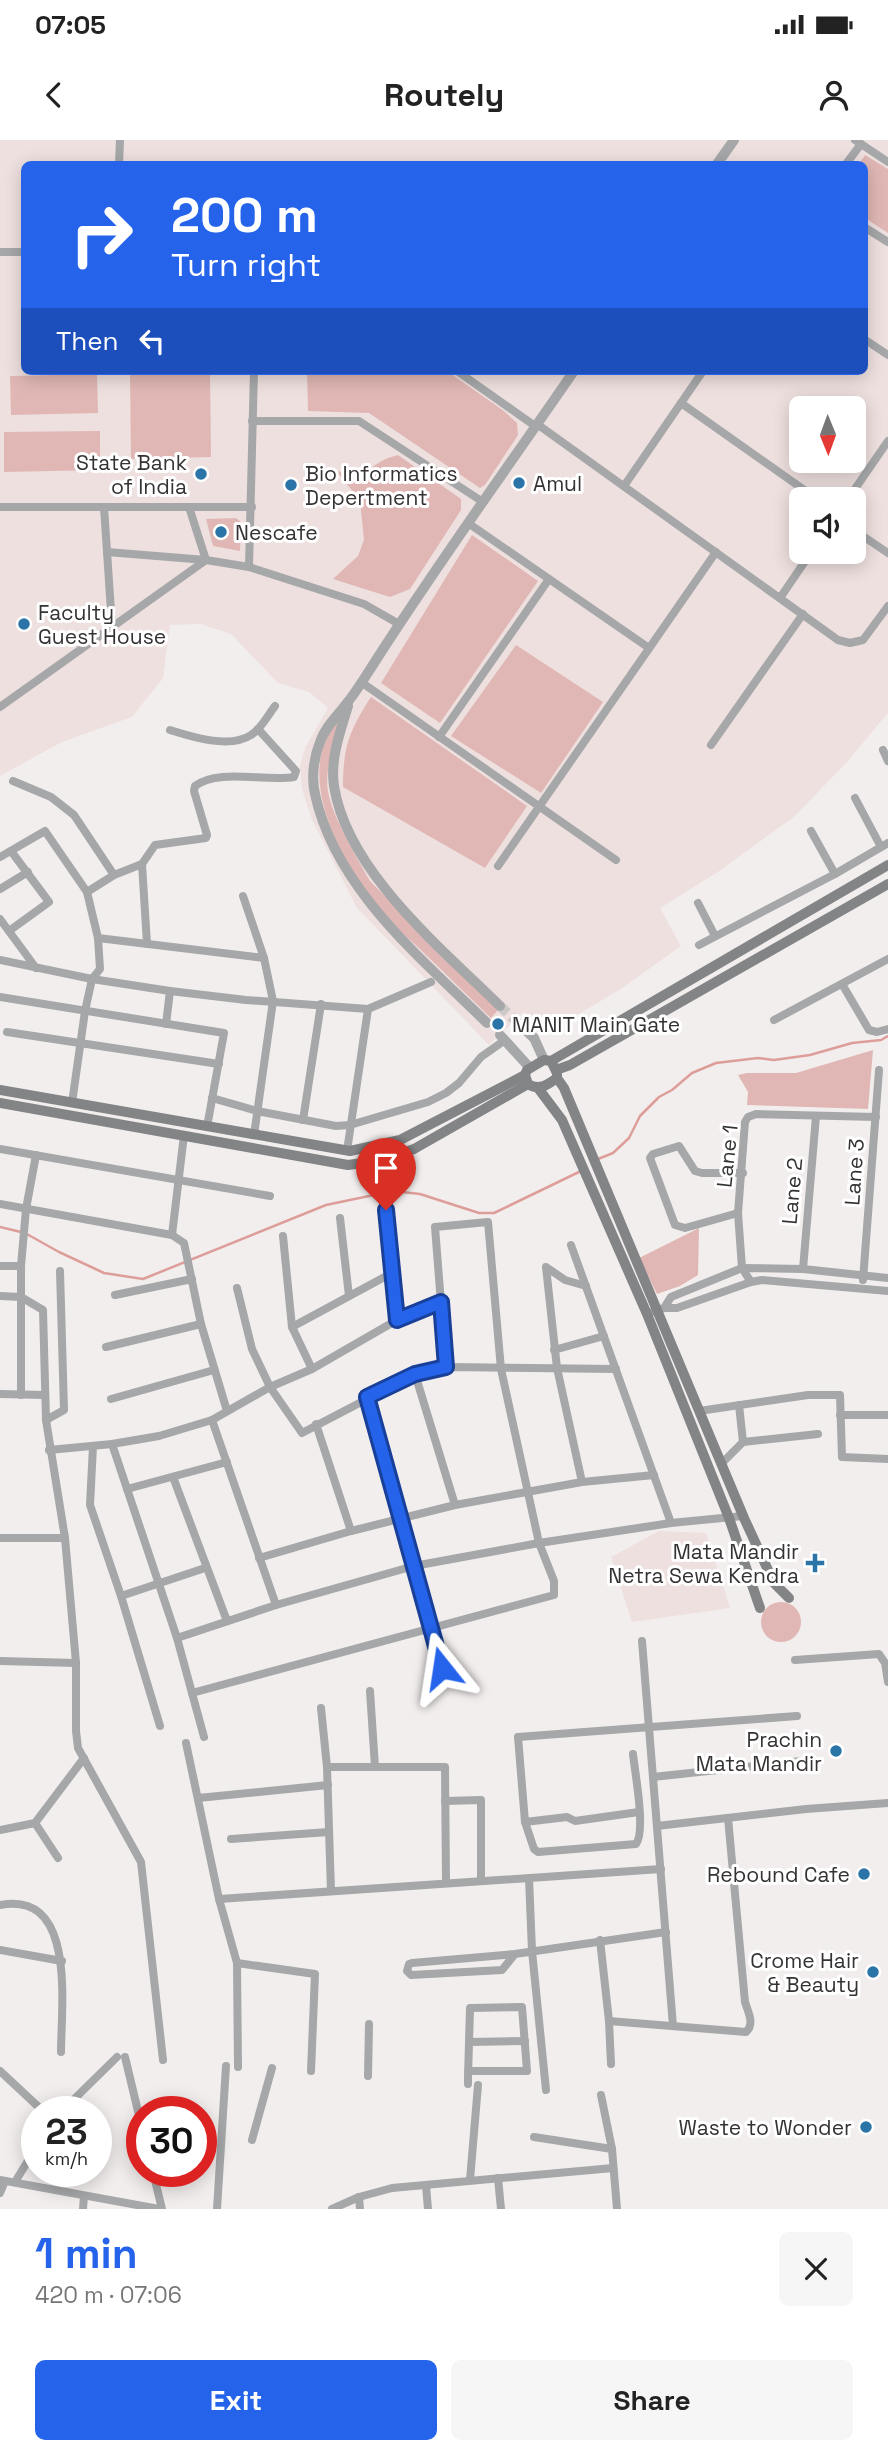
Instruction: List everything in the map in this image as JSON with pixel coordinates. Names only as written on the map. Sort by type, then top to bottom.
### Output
[{"type":"main road","points":[[0,1090],[347,1151],[363,1150],[400,1140],[552,1068],[888,866]]},
{"type":"main road","points":[[0,1103],[348,1165],[384,1160],[414,1149],[530,1079],[552,1068],[570,1065],[888,884]]},
{"type":"main road","points":[[552,1068],[564,1088],[584,1153],[656,1311],[743,1516],[774,1583],[789,1598]]},
{"type":"main road","points":[[530,1079],[584,1153]]},
{"type":"main road","points":[[656,1311],[760,1608]]},
{"type":"street","points":[[119,161],[120,140]]},
{"type":"street","points":[[719,161],[734,140]]},
{"type":"street","points":[[848,161],[858,142],[888,162]]},
{"type":"street","points":[[868,229],[888,242]]},
{"type":"street","points":[[0,252],[21,252]]},
{"type":"street","points":[[868,342],[888,355]]},
{"type":"street","points":[[249,566],[254,375]]},
{"type":"street","points":[[463,375],[624,486],[838,640],[856,643],[863,640],[888,606]]},
{"type":"street","points":[[487,1023],[391,928],[342,864],[325,827],[314,792],[314,762],[320,739],[571,375]]},
{"type":"street","points":[[624,486],[700,375]]},
{"type":"street","points":[[681,403],[800,487]]},
{"type":"street","points":[[252,421],[359,421],[483,502]]},
{"type":"street","points":[[856,487],[888,441]]},
{"type":"street","points":[[0,507],[252,507]]},
{"type":"street","points":[[104,507],[112,626]]},
{"type":"street","points":[[189,507],[206,560]]},
{"type":"street","points":[[468,523],[649,648]]},
{"type":"street","points":[[866,538],[888,553]]},
{"type":"street","points":[[107,552],[249,566],[364,604],[399,624]]},
{"type":"street","points":[[498,866],[716,552]]},
{"type":"street","points":[[0,707],[206,560]]},
{"type":"street","points":[[780,598],[803,564]]},
{"type":"street","points":[[439,737],[549,579]]},
{"type":"street","points":[[711,745],[803,614]]},
{"type":"street","points":[[361,682],[616,860]]},
{"type":"street","points":[[350,699],[334,758],[334,785],[343,818],[357,848],[400,908],[500,1006]]},
{"type":"street","points":[[170,730],[200,739],[224,741],[251,736],[275,706]]},
{"type":"street","points":[[86,891],[114,875],[142,864],[155,845],[206,838],[194,791],[199,782],[223,777],[294,777],[296,771],[257,729]]},
{"type":"street","points":[[883,750],[888,761]]},
{"type":"street","points":[[13,781],[51,797],[74,815],[114,875]]},
{"type":"street","points":[[699,945],[885,845],[855,798]]},
{"type":"street","points":[[0,857],[45,831],[86,891],[98,938],[100,969],[92,979],[85,1011],[72,1103]]},
{"type":"street","points":[[811,831],[835,874]]},
{"type":"street","points":[[9,931],[50,902],[11,851]]},
{"type":"street","points":[[142,864],[147,944]]},
{"type":"street","points":[[0,889],[28,872]]},
{"type":"street","points":[[243,896],[264,958],[273,1001],[254,1135]]},
{"type":"street","points":[[698,903],[715,936]]},
{"type":"street","points":[[0,919],[36,968]]},
{"type":"street","points":[[98,938],[264,958]]},
{"type":"street","points":[[774,1020],[888,959]]},
{"type":"street","points":[[0,960],[92,979],[170,990],[246,1000],[368,1009],[432,982]]},
{"type":"street","points":[[842,984],[869,1030],[877,1032],[888,1029]]},
{"type":"street","points":[[166,1024],[170,990]]},
{"type":"street","points":[[0,997],[224,1033],[206,1127]]},
{"type":"street","points":[[303,1120],[321,1004]]},
{"type":"street","points":[[347,1151],[368,1009]]},
{"type":"street","points":[[515,1020],[534,1038],[552,1068]]},
{"type":"street","points":[[7,1032],[219,1064]]},
{"type":"street","points":[[212,1098],[257,1111],[336,1126],[350,1125],[428,1102],[446,1093],[459,1083],[502,1037],[530,1079]]},
{"type":"street","name":"Lane 3","points":[[862,1289],[879,1070]]},
{"type":"street","name":"Lane 1","points":[[751,1282],[742,1268],[738,1213],[748,1117],[756,1114],[876,1117]]},
{"type":"street","name":"Lane 2","points":[[803,1269],[816,1116]]},
{"type":"street","points":[[172,1235],[184,1135]]},
{"type":"street","points":[[738,1213],[678,1228],[650,1158],[653,1154],[679,1146],[695,1171],[743,1173]]},
{"type":"street","points":[[0,1149],[270,1196]]},
{"type":"street","points":[[21,1395],[22,1250],[36,1155]]},
{"type":"street","points":[[0,1205],[172,1235],[184,1243],[201,1324],[228,1411]]},
{"type":"street","points":[[386,1210],[397,1320]]},
{"type":"street","points":[[340,1218],[349,1296]]},
{"type":"street","points":[[192,1693],[554,1595],[554,1581],[539,1542],[501,1369],[488,1223],[435,1227],[446,1367]]},
{"type":"street","points":[[283,1236],[292,1327],[312,1369]]},
{"type":"street","points":[[571,1245],[671,1523]]},
{"type":"street","points":[[0,1266],[21,1266]]},
{"type":"street","points":[[582,1482],[557,1368],[546,1267],[565,1280],[586,1286]]},
{"type":"street","points":[[656,1311],[671,1297],[742,1268],[803,1269],[888,1278]]},
{"type":"street","points":[[46,1420],[64,1410],[60,1271]]},
{"type":"street","points":[[292,1327],[392,1273]]},
{"type":"street","points":[[115,1295],[191,1277]]},
{"type":"street","points":[[656,1311],[677,1308],[751,1282],[774,1279],[888,1291]]},
{"type":"street","points":[[237,1288],[252,1349],[270,1387],[302,1433],[415,1374],[446,1367],[616,1369]]},
{"type":"street","points":[[0,1296],[21,1297],[43,1310],[46,1420],[65,1538],[76,1663],[78,1748],[141,1862],[163,2060]]},
{"type":"street","points":[[49,1450],[159,1436],[212,1420],[270,1387],[312,1369],[397,1320],[441,1302]]},
{"type":"street","points":[[106,1347],[201,1324]]},
{"type":"street","points":[[554,1350],[604,1336]]},
{"type":"street","points":[[111,1399],[214,1370]]},
{"type":"street","points":[[415,1374],[454,1505]]},
{"type":"street","points":[[0,1394],[45,1395]]},
{"type":"street","points":[[699,1411],[808,1395],[839,1395],[842,1457],[888,1460]]},
{"type":"street","points":[[367,1397],[442,1668]]},
{"type":"street","points":[[739,1405],[743,1442]]},
{"type":"street","points":[[840,1415],[888,1415]]},
{"type":"street","points":[[212,1420],[276,1605]]},
{"type":"street","points":[[316,1424],[351,1531]]},
{"type":"street","points":[[721,1464],[743,1442],[818,1434]]},
{"type":"street","points":[[111,1444],[177,1638],[204,1737]]},
{"type":"street","points":[[93,1446],[90,1505],[160,1726]]},
{"type":"street","points":[[127,1489],[227,1462]]},
{"type":"street","points":[[259,1558],[454,1505],[582,1482],[654,1475]]},
{"type":"street","points":[[173,1477],[227,1621]]},
{"type":"street","points":[[177,1638],[276,1605],[414,1566],[539,1542],[671,1523],[743,1516]]},
{"type":"street","points":[[0,1538],[65,1538]]},
{"type":"street","points":[[121,1596],[205,1568]]},
{"type":"street","points":[[642,1641],[673,2026]]},
{"type":"street","points":[[795,1660],[880,1654],[885,1663],[888,1682]]},
{"type":"street","points":[[0,1661],[76,1663]]},
{"type":"street","points":[[370,1691],[375,1767]]},
{"type":"street","points":[[321,1708],[328,1785],[331,1891]]},
{"type":"street","points":[[633,1754],[640,1839],[636,1844],[538,1852],[534,1849],[525,1822],[518,1737],[797,1716]]},
{"type":"street","points":[[186,1743],[219,1899],[237,1964],[239,2067]]},
{"type":"street","points":[[0,1830],[35,1823],[84,1758]]},
{"type":"street","points":[[653,1777],[801,1761]]},
{"type":"street","points":[[327,1767],[445,1767],[446,1882]]},
{"type":"street","points":[[198,1798],[328,1785]]},
{"type":"street","points":[[445,1801],[481,1800],[481,1881]]},
{"type":"street","points":[[657,1826],[888,1803]]},
{"type":"street","points":[[525,1822],[566,1817],[575,1821],[639,1812]]},
{"type":"street","points":[[609,2021],[746,2032],[751,2024],[745,2002],[728,1818]]},
{"type":"street","points":[[35,1823],[58,1858]]},
{"type":"street","points":[[230,1839],[329,1832]]},
{"type":"street","points":[[219,1899],[661,1869]]},
{"type":"street","points":[[529,1878],[546,2090]]},
{"type":"street","points":[[0,1905],[14,1902],[36,1910],[53,1929],[62,1961],[61,2052]]},
{"type":"street","points":[[515,1954],[502,1970],[411,1975],[407,1971],[412,1963],[515,1954],[666,1932]]},
{"type":"street","points":[[600,1940],[611,2064]]},
{"type":"street","points":[[0,1950],[62,1961]]},
{"type":"street","points":[[237,1964],[315,1973],[311,2071]]},
{"type":"street","points":[[468,2071],[527,2071],[523,2007],[470,2008],[468,2071],[468,2084]]},
{"type":"street","points":[[368,2076],[369,2024]]},
{"type":"street","points":[[469,2042],[525,2041]]},
{"type":"street","points":[[78,2096],[121,2057],[133,2096]]},
{"type":"street","points":[[217,2209],[226,2066]]},
{"type":"street","points":[[251,2140],[272,2068]]},
{"type":"street","points":[[0,2071],[27,2096]]},
{"type":"street","points":[[470,2180],[478,2085]]},
{"type":"street","points":[[601,2095],[612,2149],[617,2209]]},
{"type":"street","points":[[534,2137],[612,2149]]},
{"type":"street","points":[[332,2209],[359,2197],[391,2188],[613,2168]]},
{"type":"street","points":[[15,2182],[21,2172]]},
{"type":"street","points":[[498,2178],[501,2209]]},
{"type":"street","points":[[0,2193],[2,2181],[15,2182],[160,2209],[156,2187]]},
{"type":"street","points":[[426,2186],[428,2209]]},
{"type":"street","points":[[83,2209],[84,2196]]},
{"type":"street","points":[[359,2197],[360,2209]]},
{"type":"shaded area","points":[[0,140],[888,140],[888,713],[847,762],[795,816],[718,872],[660,908],[681,946],[621,989],[548,1032],[524,1012],[489,1045],[357,908],[312,820],[302,789],[300,766],[305,748],[328,708],[309,692],[278,683],[231,634],[201,624],[170,625],[163,678],[132,717],[62,742],[0,776]]},
{"type":"shaded area","points":[[865,155],[888,169],[888,233],[868,220],[868,161],[861,161]]},
{"type":"shaded area","points":[[97,375],[98,413],[11,415],[10,376]]},
{"type":"shaded area","points":[[130,375],[210,375],[211,457],[131,459]]},
{"type":"shaded area","points":[[307,375],[453,375],[504,411],[517,423],[518,435],[485,485],[480,488],[369,413],[308,411]]},
{"type":"shaded area","points":[[100,431],[100,470],[4,472],[4,432]]},
{"type":"shaded area","points":[[398,455],[461,499],[461,510],[410,589],[390,597],[333,579],[358,556],[364,540],[360,500],[336,471],[365,471]]},
{"type":"shaded area","points":[[236,518],[241,522],[240,551],[213,546],[206,519]]},
{"type":"shaded area","points":[[472,535],[538,581],[440,723],[381,683]]},
{"type":"shaded area","points":[[516,645],[603,702],[541,793],[451,736]]},
{"type":"shaded area","points":[[371,697],[527,806],[485,868],[343,787],[344,761],[349,740]]},
{"type":"shaded area","points":[[341,718],[327,783],[335,814],[346,838],[370,881],[498,1010],[491,1018],[387,918],[355,875],[340,849],[328,821],[321,793],[320,766],[326,740]]},
{"type":"shaded area","points":[[873,1050],[868,1109],[747,1105],[748,1092],[738,1075],[796,1073]]},
{"type":"shaded area","points":[[699,1228],[698,1275],[680,1286],[657,1294],[639,1258]]},
{"type":"shaded area","points":[[659,1531],[706,1533],[730,1608],[632,1622],[611,1557]]},
{"type":"shaded area","points":[[781,1602],[789,1603],[795,1608],[800,1614],[800,1630],[795,1636],[789,1641],[781,1642],[773,1641],[767,1636],[762,1630],[761,1622],[762,1614],[767,1608],[773,1603]]},
{"type":"waterway","points":[[598,1159],[613,1153],[629,1138],[640,1116],[659,1097],[692,1073],[716,1063],[810,1055],[852,1043],[881,1040],[888,1036]]},
{"type":"waterway","points":[[0,1227],[25,1233],[104,1273],[143,1279],[326,1205],[393,1191],[420,1194],[479,1213],[494,1213],[581,1171]]},
{"type":"tunnel","points":[[500,1006],[515,1020]]},
{"type":"place","name":"State Bank of India","points":[[201,474]]},
{"type":"place","name":"Amul","points":[[519,483]]},
{"type":"place","name":"Bio Informatics Depertment","points":[[291,485]]},
{"type":"place","name":"Nescafe","points":[[221,532]]},
{"type":"place","name":"Faculty Guest House","points":[[24,624]]},
{"type":"place","name":"MANIT Main Gate","points":[[498,1024]]},
{"type":"place","name":"Mata Mandir Netra Sewa Kendra","points":[[815,1563]]},
{"type":"place","name":"Prachin Mata Mandir","points":[[836,1751]]},
{"type":"place","name":"Rebound Cafe","points":[[864,1874]]},
{"type":"place","name":"Crome Hair & Beauty","points":[[873,1972]]},
{"type":"place","name":"Waste to Wonder","points":[[866,2127]]},
{"type":"route","points":[[386,1210],[397,1320],[441,1302],[446,1367],[415,1374],[367,1397],[442,1668]]}]
